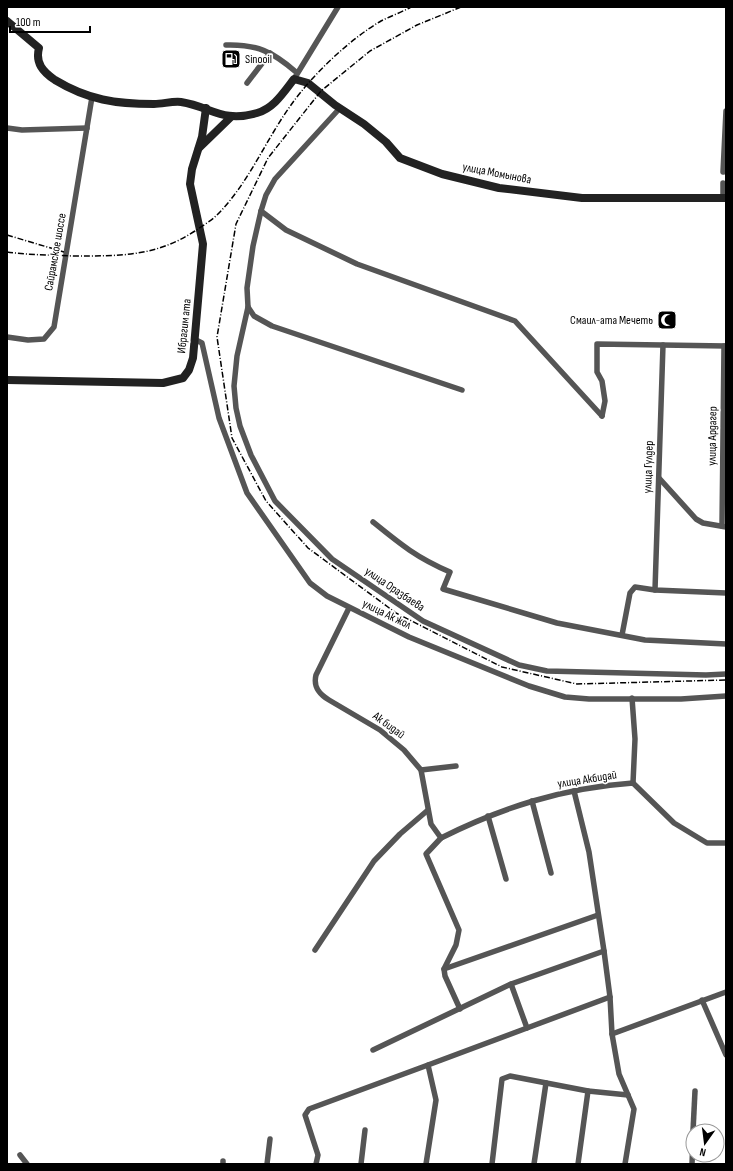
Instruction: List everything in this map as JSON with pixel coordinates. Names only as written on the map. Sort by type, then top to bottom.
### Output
[{"type":"main road","points":[[7,21],[39,48],[37,56],[44,72],[79,93],[92,97],[130,104],[178,102],[206,108],[222,116],[244,116],[267,110],[275,103],[295,76]]},
{"type":"main road","name":"улица Момынова","points":[[295,76],[308,83],[375,133],[400,158],[442,174],[499,188],[582,198],[724,198]]},
{"type":"main road","name":"Ибрагим ата","points":[[7,380],[163,383],[182,378],[189,370],[196,340],[203,244],[190,184],[192,169],[199,149],[206,108]]},
{"type":"main road","points":[[199,149],[231,117]]},
{"type":"street","points":[[226,45],[254,46],[270,52],[278,57],[295,76],[338,7]]},
{"type":"street","points":[[247,83],[270,52]]},
{"type":"street","name":"Сайрамское шоссе","points":[[7,337],[28,340],[44,339],[54,327],[92,97]]},
{"type":"street","name":"улица Оразбаева","points":[[340,108],[275,179],[266,195],[253,246],[247,288],[248,307],[237,356],[234,386],[236,408],[240,426],[251,455],[275,501],[332,559],[423,621],[519,665],[547,671],[706,675],[726,674]]},
{"type":"street","points":[[723,172],[726,111]]},
{"type":"street","points":[[7,128],[22,130],[87,128]]},
{"type":"street","points":[[723,183],[724,198]]},
{"type":"street","points":[[261,211],[286,230],[357,264],[515,321],[602,416],[604,401],[602,381],[597,372],[597,344],[725,346]]},
{"type":"street","points":[[248,307],[254,316],[272,326],[462,390]]},
{"type":"street","name":"улица Ак жол","points":[[196,340],[202,343],[219,418],[247,493],[310,583],[327,596],[409,637],[529,686],[565,697],[589,699],[681,699],[726,696]]},
{"type":"street","name":"улица Гулдер","points":[[654,590],[663,345]]},
{"type":"street","name":"улица Ардагер","points":[[724,526],[725,346]]},
{"type":"street","points":[[658,478],[696,519],[704,523],[724,526]]},
{"type":"street","points":[[373,522],[410,552],[429,563],[450,572],[443,589],[557,624],[645,640],[726,644]]},
{"type":"street","points":[[622,635],[630,593],[635,587],[654,590],[726,593]]},
{"type":"street","name":"Ак бидай","points":[[349,608],[314,682],[322,696],[380,730],[404,750],[421,770]]},
{"type":"street","points":[[632,698],[635,739],[633,783]]},
{"type":"street","points":[[456,766],[421,770],[431,824],[440,838],[428,851],[426,858],[459,930],[456,945],[444,969],[445,976],[460,1009]]},
{"type":"street","name":"улица Акбидай","points":[[440,838],[481,818],[532,801],[602,785],[633,783],[674,823],[706,843],[726,843]]},
{"type":"street","points":[[574,791],[589,852],[604,951],[610,997],[612,1034],[619,1074],[634,1109],[625,1164]]},
{"type":"street","points":[[532,801],[551,872]]},
{"type":"street","points":[[315,950],[374,861],[400,834],[428,810]]},
{"type":"street","points":[[488,816],[506,879]]},
{"type":"street","points":[[444,969],[598,914]]},
{"type":"street","points":[[373,1050],[511,984],[604,951]]},
{"type":"street","points":[[511,984],[527,1028]]},
{"type":"street","points":[[612,1034],[726,992]]},
{"type":"street","points":[[316,1164],[318,1155],[306,1115],[309,1109],[610,997]]},
{"type":"street","points":[[702,1000],[726,1055]]},
{"type":"street","points":[[426,1164],[436,1100],[428,1065]]},
{"type":"street","points":[[492,1164],[502,1079],[510,1076],[588,1091],[628,1095]]},
{"type":"street","points":[[534,1164],[546,1083]]},
{"type":"street","points":[[578,1164],[588,1091]]},
{"type":"street","points":[[693,1123],[695,1091]]},
{"type":"street","points":[[361,1164],[365,1130]]},
{"type":"street","points":[[267,1164],[270,1139]]},
{"type":"street","points":[[20,1155],[26,1164]]},
{"type":"railway","points":[[7,252],[73,256],[121,255],[166,246],[195,231],[215,217],[228,203],[248,176],[291,105],[332,58],[381,21],[411,7]]},
{"type":"railway","points":[[461,7],[417,25],[370,51],[321,91],[268,158],[236,224],[217,337],[232,438],[266,501],[308,548],[396,613],[502,667],[577,684],[726,680]]},
{"type":"railway","points":[[7,235],[64,252]]},
{"type":"place","name":"Sinooil","points":[[231,59]]},
{"type":"place","name":"Смаил-ата Мечеть","points":[[667,320]]}]
